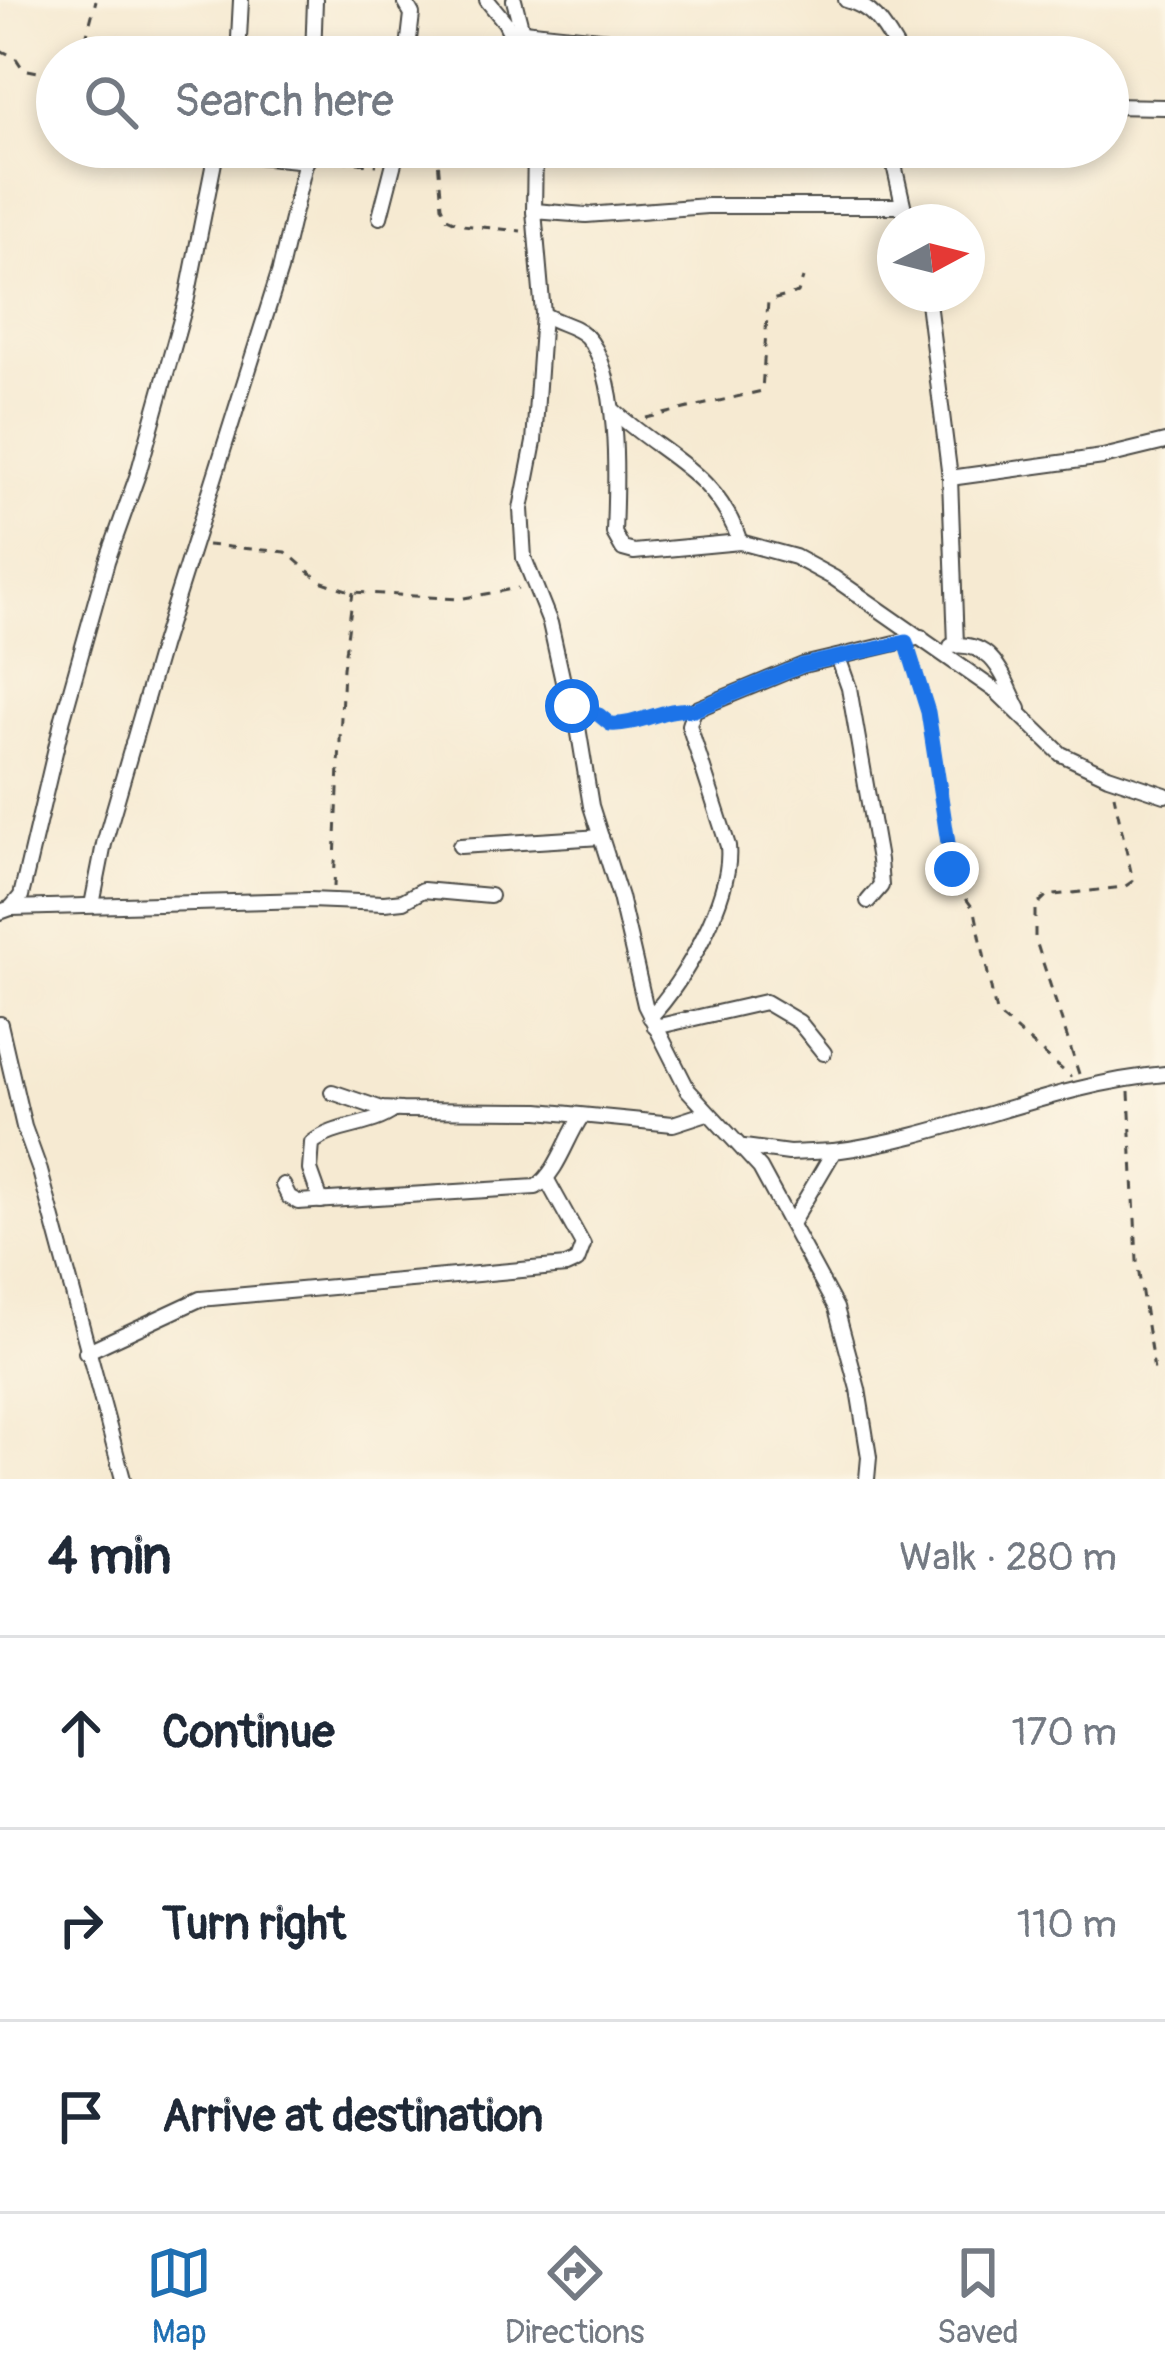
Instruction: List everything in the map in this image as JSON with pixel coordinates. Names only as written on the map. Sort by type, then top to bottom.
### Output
[{"type":"street","points":[[239,36],[241,0]]},
{"type":"street","points":[[313,36],[314,0]]},
{"type":"street","points":[[404,0],[412,14],[409,36]]},
{"type":"street","points":[[487,0],[513,36]]},
{"type":"street","points":[[514,0],[523,36]]},
{"type":"street","points":[[846,0],[877,16],[889,36]]},
{"type":"street","points":[[523,32],[561,36]]},
{"type":"street","points":[[1129,106],[1165,107]]},
{"type":"street","points":[[6,910],[21,896],[100,583],[187,298],[212,168]]},
{"type":"street","points":[[92,905],[104,844],[280,270],[305,168]]},
{"type":"street","points":[[380,217],[394,168]]},
{"type":"street","points":[[535,168],[535,233],[543,314],[534,442],[520,518],[531,584],[550,623],[652,1022],[688,1090],[743,1146],[836,1308],[850,1349],[869,1457],[867,1479]]},
{"type":"street","points":[[894,168],[901,204]]},
{"type":"street","points":[[534,211],[586,215],[707,206],[877,206]]},
{"type":"street","points":[[929,312],[950,478],[956,645]]},
{"type":"street","points":[[543,314],[586,336],[614,411],[614,533],[619,545],[634,552],[740,542],[795,557],[834,578],[914,640],[934,648],[996,691],[1061,754],[1165,795]]},
{"type":"street","points":[[614,411],[698,475],[730,513],[740,542]]},
{"type":"street","points":[[950,478],[1103,457],[1165,442]]},
{"type":"street","points":[[652,1022],[691,966],[729,866],[728,846],[688,725],[694,710],[803,665],[914,640]]},
{"type":"street","points":[[934,648],[984,649],[997,663],[1024,717]]},
{"type":"street","points":[[838,657],[850,688],[881,877],[868,901]]},
{"type":"street","points":[[460,846],[601,837]]},
{"type":"street","points":[[6,910],[394,903],[423,890],[490,896]]},
{"type":"street","points":[[652,1022],[765,1002],[799,1022],[824,1053]]},
{"type":"street","points":[[0,1024],[24,1127],[123,1479]]},
{"type":"street","points":[[743,1146],[789,1153],[882,1145],[1128,1078],[1165,1074]]},
{"type":"street","points":[[332,1092],[394,1110],[539,1111],[673,1124],[706,1113]]},
{"type":"street","points":[[321,1201],[310,1170],[312,1143],[329,1132],[376,1122],[394,1110]]},
{"type":"street","points":[[284,1185],[293,1201],[525,1189],[547,1180],[581,1117]]},
{"type":"street","points":[[791,1224],[834,1150]]},
{"type":"street","points":[[86,1352],[200,1299],[566,1266],[577,1261],[583,1245],[547,1180]]},
{"type":"path","points":[[87,36],[96,0]]},
{"type":"path","points":[[0,50],[15,57],[23,69],[36,72]]},
{"type":"path","points":[[438,168],[447,218],[462,225],[535,233]]},
{"type":"path","points":[[626,422],[762,392],[767,301],[798,293],[803,278]]},
{"type":"path","points":[[194,542],[286,553],[320,581],[353,592],[459,598],[531,584]]},
{"type":"path","points":[[334,901],[343,668],[353,592]]},
{"type":"path","points":[[914,640],[952,869],[959,889],[976,911],[996,1012],[1082,1084],[1035,938],[1035,907],[1046,896],[1124,887],[1133,881],[1108,776]]},
{"type":"path","points":[[572,706],[614,725],[678,709],[694,710]]},
{"type":"path","points":[[1128,1078],[1137,1262],[1154,1377]]},
{"type":"route","points":[[572,706],[620,725],[678,709],[694,710],[803,665],[906,642],[928,712],[952,869]]}]
